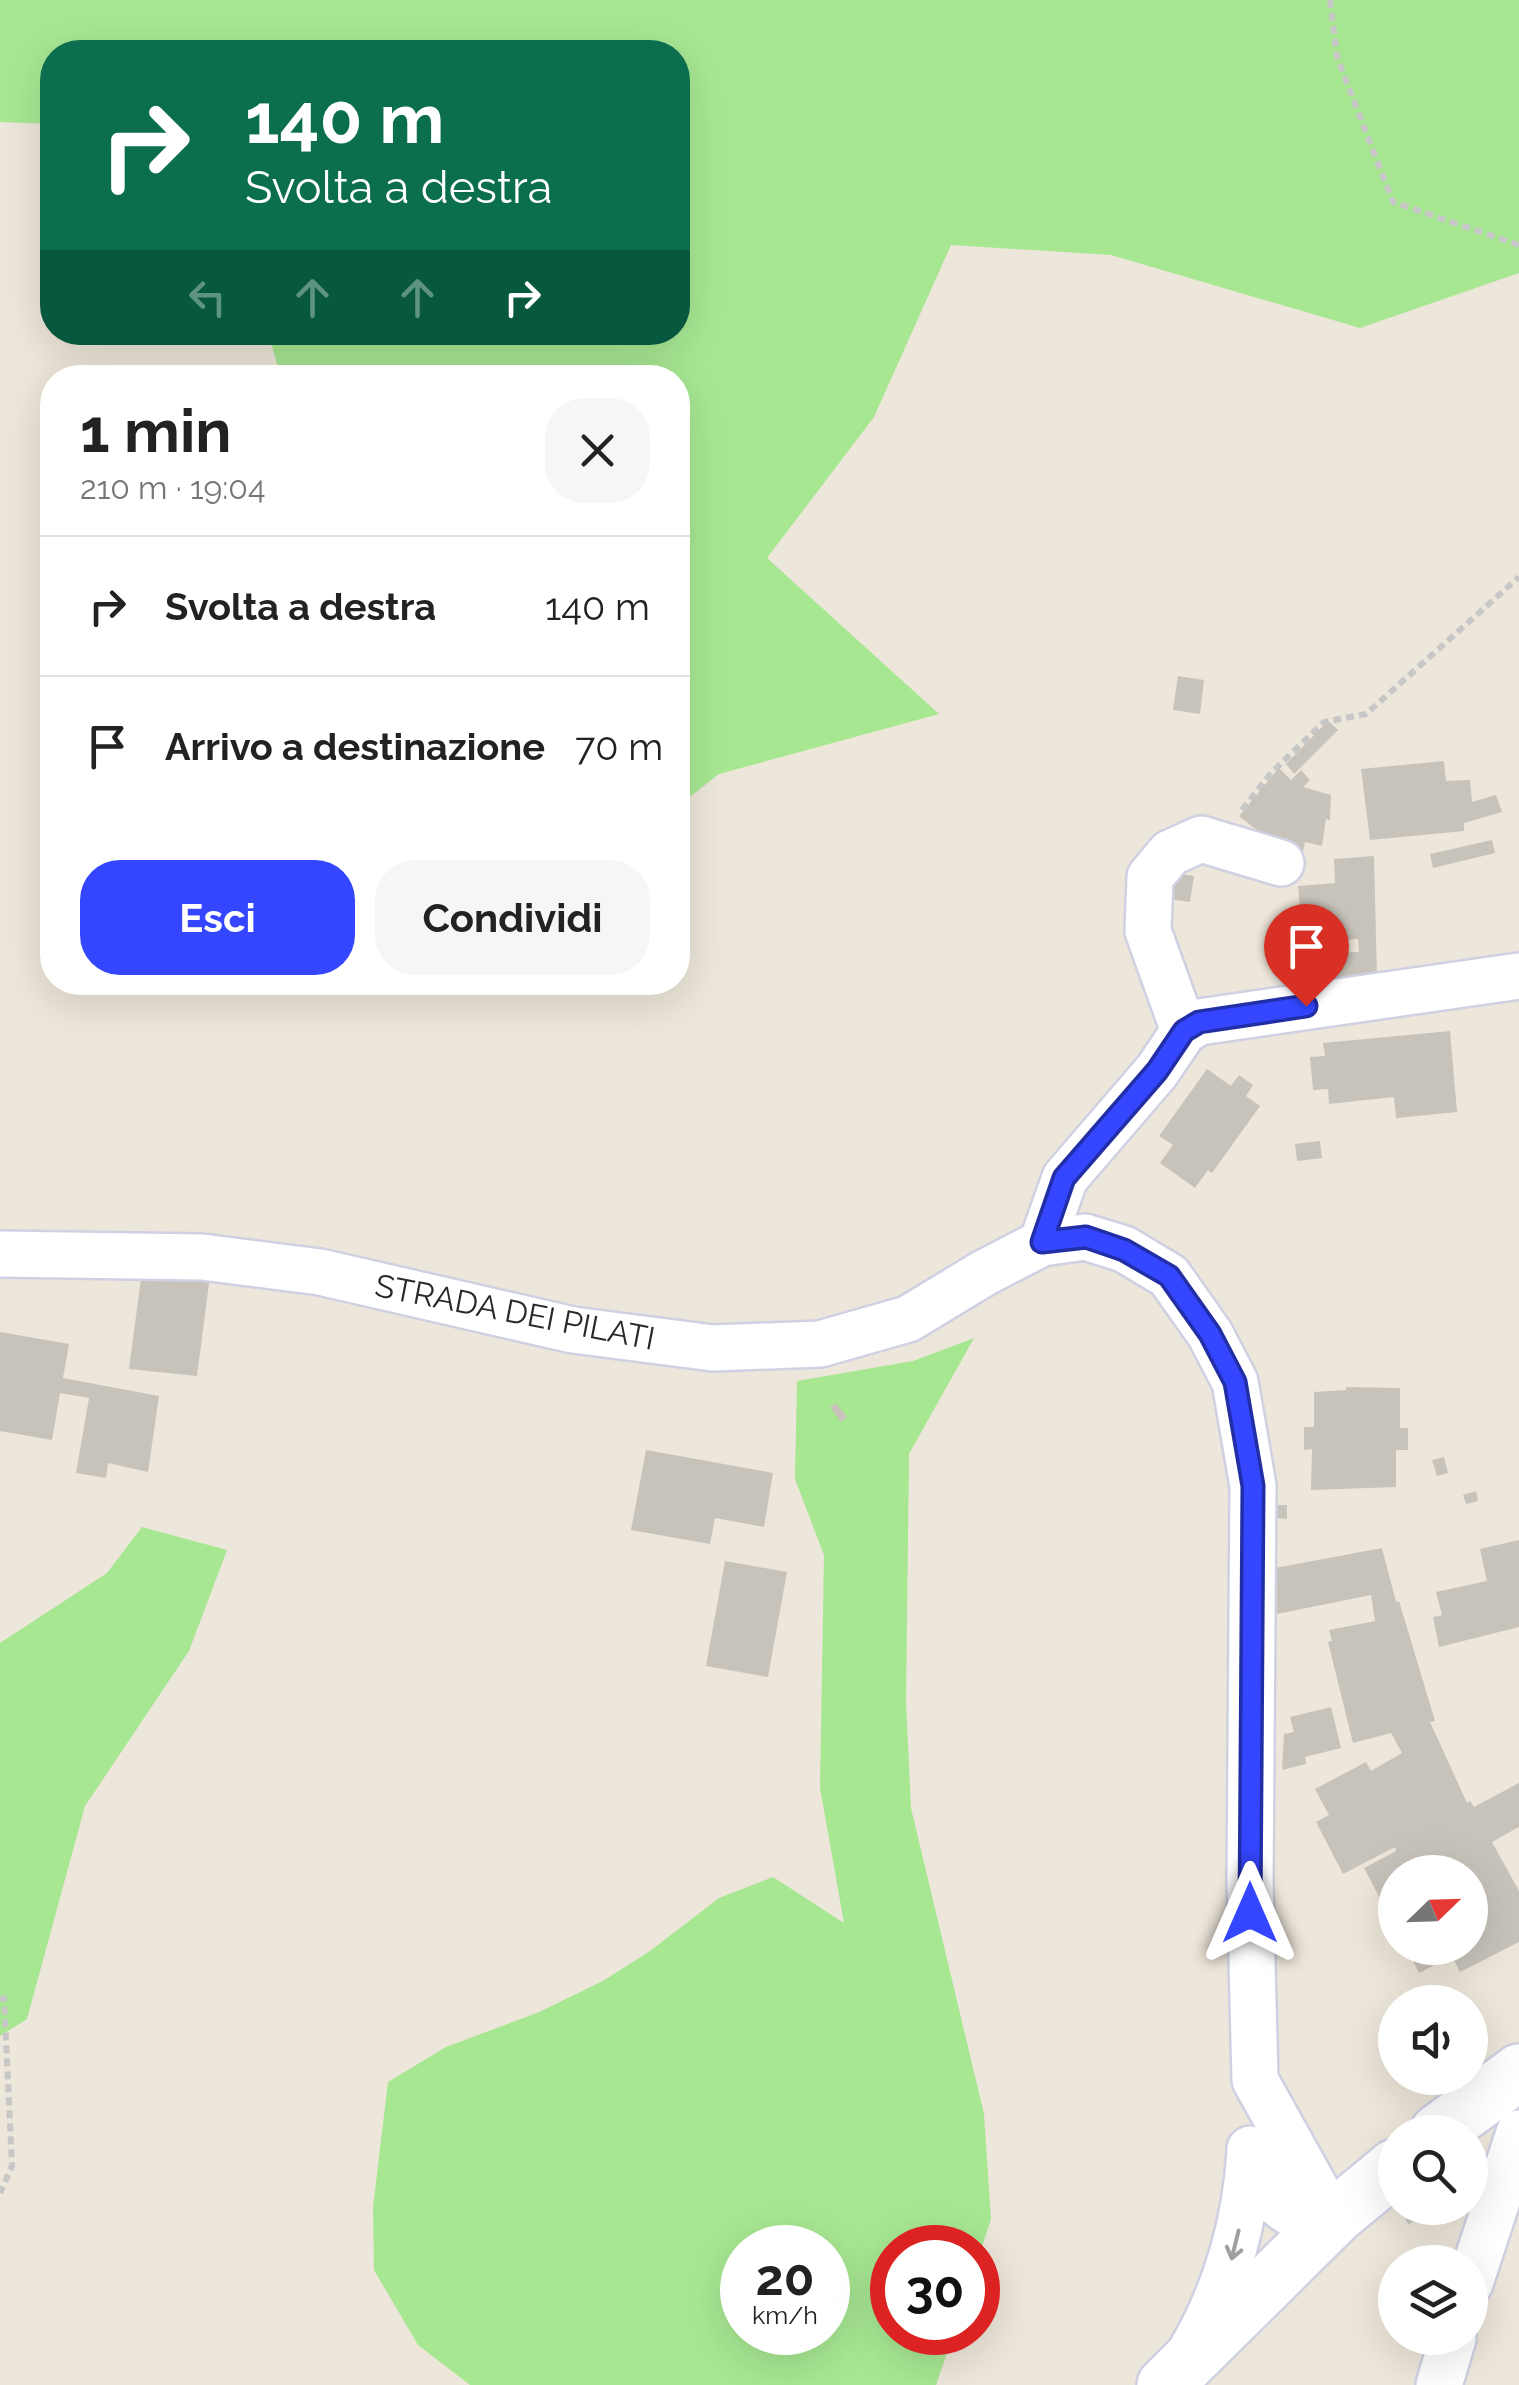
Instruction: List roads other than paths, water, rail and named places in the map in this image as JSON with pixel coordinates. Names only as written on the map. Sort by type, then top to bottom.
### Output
[{"type":"street","points":[[1184,1031],[1148,931],[1150,878],[1170,852],[1201,839],[1282,863]]},
{"type":"street","points":[[1042,1242],[1064,1178],[1157,1071],[1184,1031],[1199,1022],[1519,976]]},
{"type":"street","name":"STRADA DEI PILATI","points":[[0,1254],[202,1258],[320,1272],[573,1330],[713,1348],[820,1344],[908,1319],[1042,1242],[1086,1237],[1124,1250],[1169,1276],[1210,1334],[1235,1382],[1253,1486],[1253,2062],[1247,2190],[1229,2267],[1208,2322],[1173,2376]]},
{"type":"street","name":"STRADA DEI PILATI","points":[[1250,2149],[1261,2182],[1284,2210],[1297,2218],[1332,2220],[1253,2062]]},
{"type":"street","points":[[1461,2115],[1519,2072]]},
{"type":"street","points":[[1482,2245],[1519,2133]]},
{"type":"street","points":[[1173,2376],[1332,2220],[1378,2181]]},
{"type":"street","points":[[1439,2385],[1449,2355]]}]
